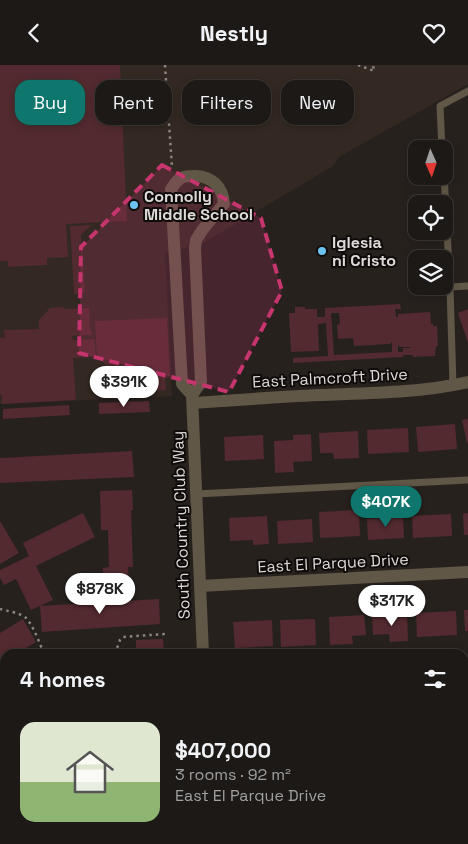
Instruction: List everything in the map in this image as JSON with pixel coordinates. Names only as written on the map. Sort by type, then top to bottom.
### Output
[{"type":"street","name":"South Country Club Way","points":[[192,399],[182,384],[171,189],[176,181],[184,177],[196,176],[209,178],[218,186],[223,196],[224,204],[196,240],[195,257],[201,382],[192,399],[203,649]]},
{"type":"street","name":"East Palmcroft Drive","points":[[192,399],[369,393],[435,388],[468,382]]},
{"type":"street","name":"East El Parque Drive","points":[[200,586],[468,572]]},
{"type":"lane","points":[[442,140],[440,106],[468,91]]},
{"type":"lane","points":[[445,185],[448,250]]},
{"type":"lane","points":[[453,287],[468,286]]},
{"type":"lane","points":[[450,295],[453,385]]},
{"type":"lane","points":[[196,494],[468,479]]},
{"type":"path","points":[[165,65],[172,169]]},
{"type":"path","points":[[358,65],[374,71],[374,65]]},
{"type":"path","points":[[0,609],[11,611],[26,618],[42,649]]},
{"type":"path","points":[[116,649],[123,637],[165,634]]},
{"type":"highlighted area","points":[[162,165],[261,218],[282,291],[229,392],[79,353],[81,247]]},
{"type":"shaded area","name":"Connolly Middle School","points":[[0,65],[468,65],[468,84],[339,157],[333,166],[202,244],[165,253],[172,396],[0,404]]},
{"type":"building","points":[[0,65],[120,65],[121,80],[95,80],[95,125],[123,125],[127,221],[66,224],[68,257],[47,258],[47,265],[8,267],[8,261],[0,261]]},
{"type":"building","points":[[91,225],[81,235],[85,293],[74,294],[70,226]]},
{"type":"building","points":[[400,304],[401,309],[395,309],[396,317],[398,317],[398,314],[430,312],[431,324],[437,326],[438,346],[436,346],[435,356],[413,357],[413,355],[403,355],[403,357],[293,363],[293,358],[328,356],[326,323],[318,324],[319,351],[291,352],[289,313],[295,313],[295,307],[305,307],[305,309],[317,309],[317,317],[325,317],[325,308]],"holes":[[[331,313],[339,313],[340,324],[337,325],[338,339],[353,338],[354,346],[390,344],[392,342],[392,352],[334,355]],[[398,345],[400,347],[410,348],[403,348],[403,352],[398,352]]]},
{"type":"building","points":[[63,307],[65,309],[89,308],[90,331],[92,330],[92,335],[72,336],[73,340],[94,339],[96,357],[73,358],[76,400],[2,404],[2,395],[0,395],[0,338],[5,338],[4,330],[39,329],[39,320],[50,308]]},
{"type":"building","points":[[468,309],[468,343],[458,313]]},
{"type":"building","points":[[167,318],[170,377],[165,379],[166,390],[108,393],[106,365],[97,356],[95,321]]},
{"type":"building","points":[[149,401],[150,412],[99,414],[99,403]]},
{"type":"building","points":[[69,405],[70,415],[3,419],[3,409]]},
{"type":"building","points":[[468,419],[468,443],[467,443],[462,420]]},
{"type":"building","points":[[455,424],[457,449],[418,452],[416,427]]},
{"type":"building","points":[[408,428],[409,452],[368,454],[367,430]]},
{"type":"building","points":[[358,431],[359,458],[334,459],[333,453],[320,453],[319,433]]},
{"type":"building","points":[[311,434],[312,461],[293,462],[294,472],[275,473],[274,441],[293,440],[293,435]]},
{"type":"building","points":[[263,435],[264,459],[225,461],[224,437]]},
{"type":"building","points":[[132,451],[134,477],[0,483],[0,458]]},
{"type":"building","points":[[132,490],[133,567],[128,567],[129,587],[103,588],[103,568],[109,567],[108,530],[101,530],[100,491]]},
{"type":"building","points":[[359,510],[360,536],[320,538],[319,512]]},
{"type":"building","points":[[83,513],[95,537],[36,566],[53,600],[31,610],[16,579],[4,585],[0,578],[0,570],[29,556],[23,543]]},
{"type":"building","points":[[468,513],[468,535],[464,535],[463,514]]},
{"type":"building","points":[[451,514],[452,536],[413,538],[412,516]]},
{"type":"building","points":[[267,516],[269,544],[253,545],[253,540],[230,541],[229,518]]},
{"type":"building","points":[[403,517],[404,538],[368,540],[367,519]]},
{"type":"building","points":[[312,519],[313,542],[278,544],[277,521]]},
{"type":"building","points":[[0,521],[19,553],[0,564]]},
{"type":"building","points":[[159,599],[160,624],[42,632],[40,606]]},
{"type":"building","points":[[464,610],[468,610],[468,631],[465,631]]},
{"type":"building","points":[[456,611],[457,635],[417,637],[416,613]]},
{"type":"building","points":[[407,614],[408,641],[390,642],[389,634],[373,635],[372,616]]},
{"type":"building","points":[[364,615],[366,635],[352,636],[353,644],[330,645],[329,617]]},
{"type":"building","points":[[23,619],[36,642],[24,649],[0,649],[0,633]]},
{"type":"building","points":[[315,619],[316,645],[281,647],[280,620]]},
{"type":"building","points":[[272,620],[273,646],[235,648],[233,622]]},
{"type":"building","points":[[163,639],[164,649],[136,649],[136,640]]},
{"type":"place","name":"Connolly Middle School","points":[[134,205]]},
{"type":"place","name":"Iglesia ni Cristo","points":[[322,251]]}]
